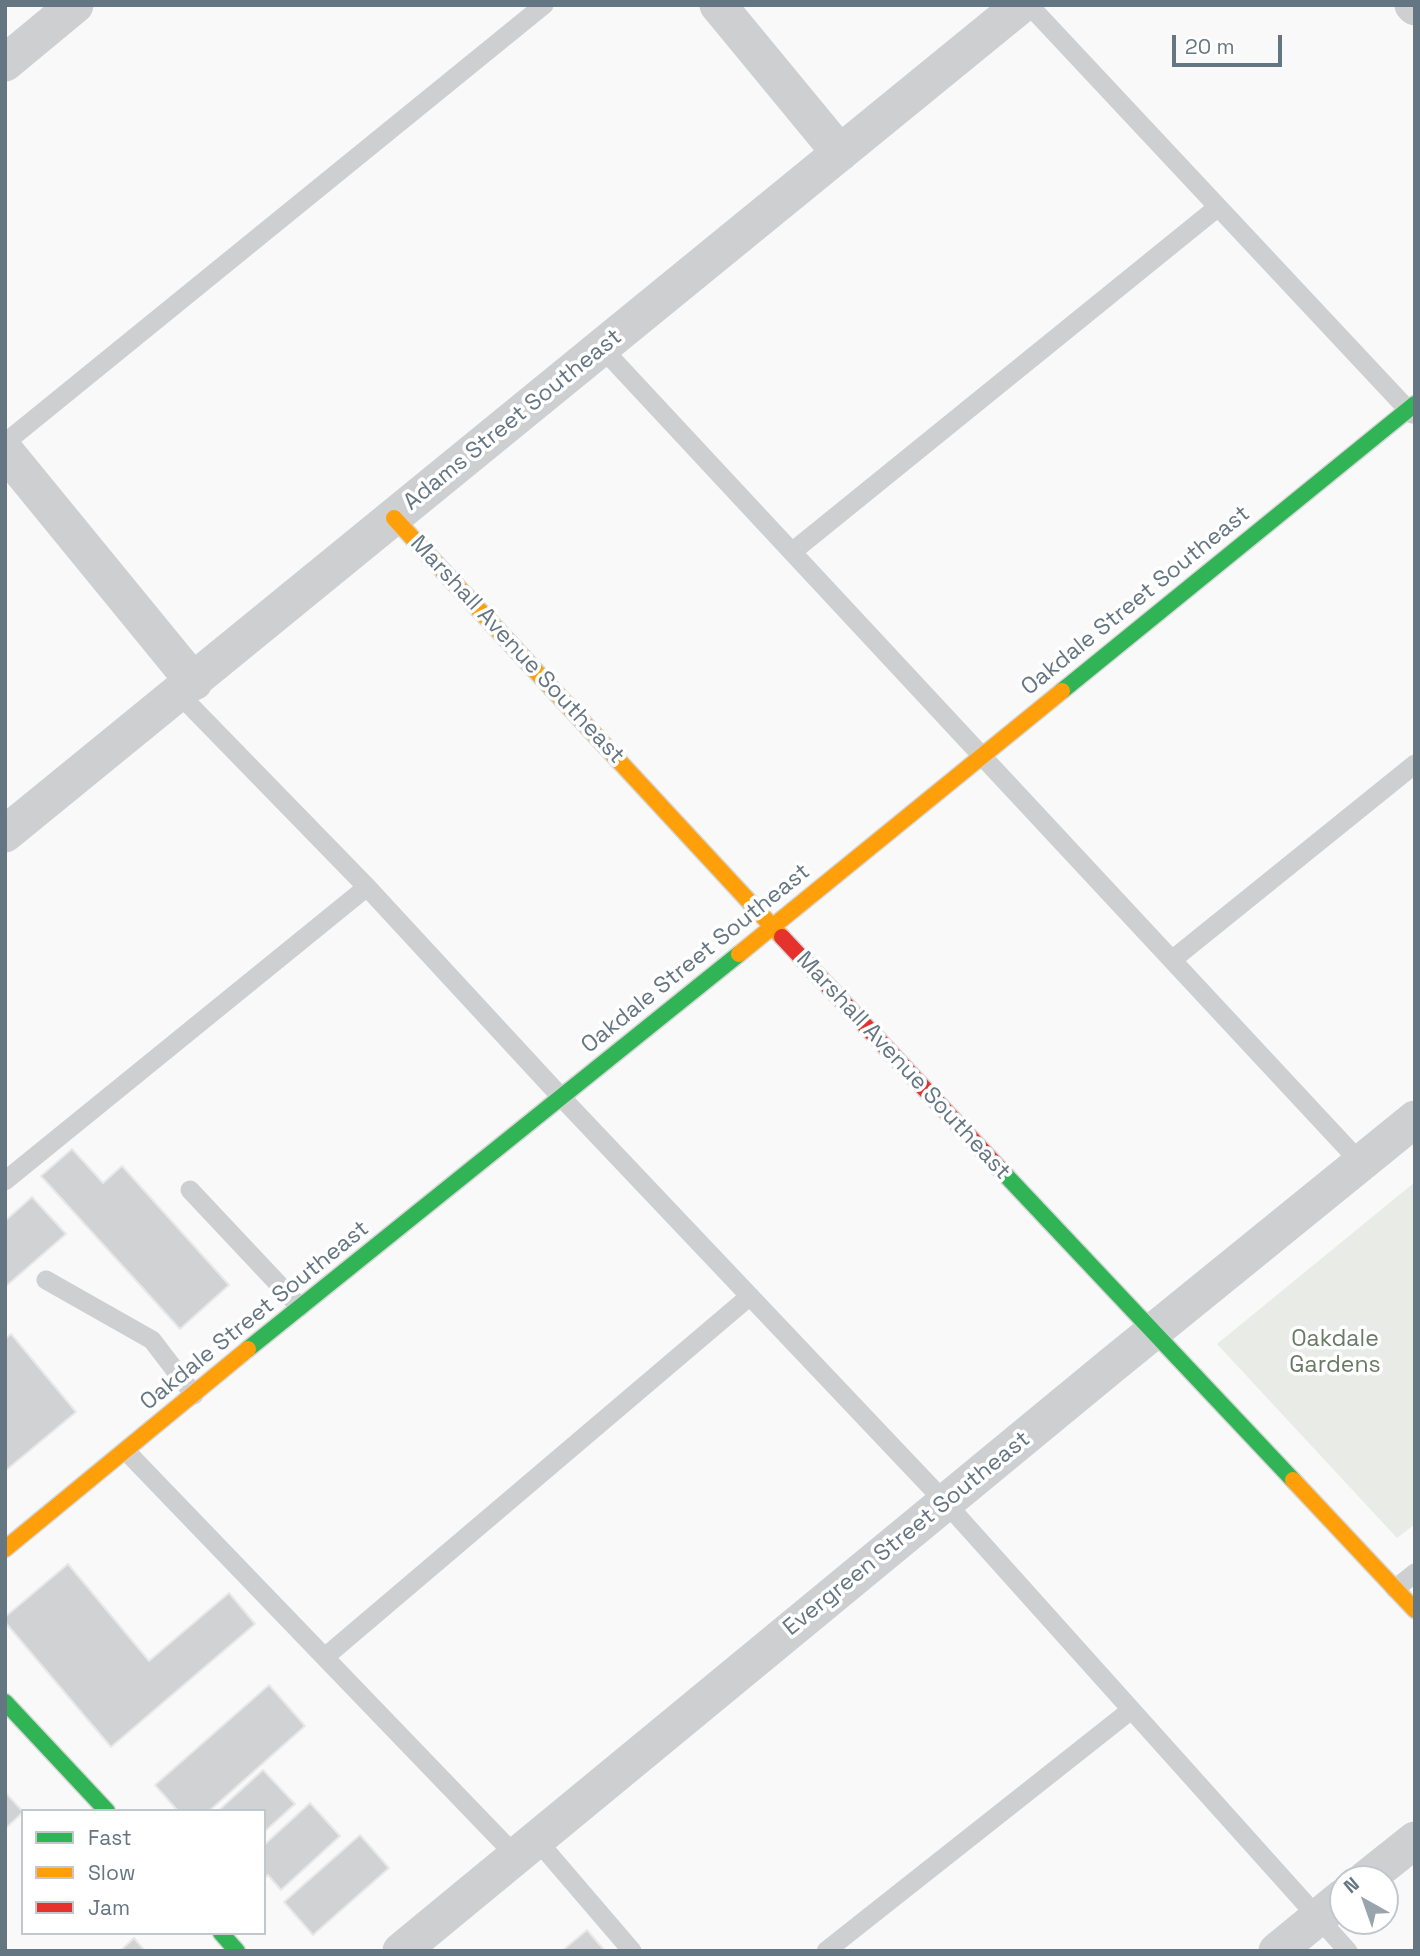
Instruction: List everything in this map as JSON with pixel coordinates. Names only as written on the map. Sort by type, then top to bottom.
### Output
[{"type":"street","points":[[5,63],[75,5]]},
{"type":"street","points":[[718,5],[840,153]]},
{"type":"street","name":"Adams Street Southeast","points":[[5,834],[1020,5]]},
{"type":"street","name":"Oakdale Street Southeast","points":[[5,1549],[300,1307],[1412,410]]},
{"type":"street","points":[[5,451],[186,688]]},
{"type":"street","name":"Marshall Avenue Southeast","points":[[394,518],[773,927],[1415,1610]]},
{"type":"street","name":"Evergreen Street Southeast","points":[[401,1951],[1152,1332],[1415,1119]]},
{"type":"street","points":[[5,1702],[105,1809]]},
{"type":"street","points":[[1384,1865],[1415,1840]]},
{"type":"street","points":[[1277,1951],[1329,1909]]},
{"type":"street","points":[[223,1935],[237,1951]]},
{"type":"lane","points":[[5,443],[544,5]]},
{"type":"lane","points":[[1029,5],[1412,410]]},
{"type":"lane","points":[[792,552],[1218,207]]},
{"type":"lane","points":[[602,348],[1360,1163]]},
{"type":"lane","points":[[186,688],[562,1098],[945,1502],[1131,1710],[1329,1907]]},
{"type":"lane","points":[[1172,960],[1415,764]]},
{"type":"lane","points":[[5,1181],[368,887]]},
{"type":"lane","points":[[190,1190],[300,1307]]},
{"type":"lane","points":[[46,1280],[152,1340],[194,1395]]},
{"type":"lane","points":[[325,1657],[750,1296]]},
{"type":"lane","points":[[126,1451],[325,1657],[632,1951]]},
{"type":"lane","points":[[1395,1589],[1415,1573]]},
{"type":"lane","points":[[826,1951],[1131,1710]]},
{"type":"green space","name":"Oakdale Gardens","points":[[1415,1182],[1415,1524],[1397,1538],[1217,1344]]},
{"type":"building","points":[[72,1149],[103,1183],[122,1166],[229,1285],[180,1329],[41,1176]]},
{"type":"building","points":[[32,1197],[66,1234],[5,1287],[5,1221]]},
{"type":"building","points":[[11,1334],[76,1412],[5,1471],[5,1339]]},
{"type":"building","points":[[68,1564],[149,1661],[229,1593],[255,1624],[111,1747],[5,1622],[5,1617]]},
{"type":"building","points":[[269,1685],[305,1726],[211,1809],[176,1809],[155,1785]]},
{"type":"building","points":[[263,1770],[295,1804],[266,1830],[266,1809],[220,1809]]},
{"type":"building","points":[[5,1792],[21,1810],[21,1814],[5,1829]]},
{"type":"building","points":[[310,1803],[340,1836],[281,1890],[268,1875],[266,1877],[266,1843]]},
{"type":"building","points":[[360,1835],[389,1868],[313,1935],[284,1902]]},
{"type":"building","points":[[587,1930],[605,1951],[562,1951]]},
{"type":"building","points":[[134,1938],[145,1951],[120,1951]]},
{"type":"traffic: fast","points":[[1062,691],[1415,404]]},
{"type":"traffic: fast","points":[[248,1349],[739,954]]},
{"type":"traffic: fast","points":[[999,1168],[1293,1480]]},
{"type":"traffic: fast","points":[[5,1702],[105,1809]]},
{"type":"traffic: fast","points":[[223,1935],[237,1951]]},
{"type":"traffic: slow","points":[[394,518],[782,937]]},
{"type":"traffic: slow","points":[[739,954],[1062,691]]},
{"type":"traffic: slow","points":[[5,1549],[248,1349]]},
{"type":"traffic: slow","points":[[1293,1480],[1415,1610]]},
{"type":"traffic: jam","points":[[782,937],[999,1168]]}]
